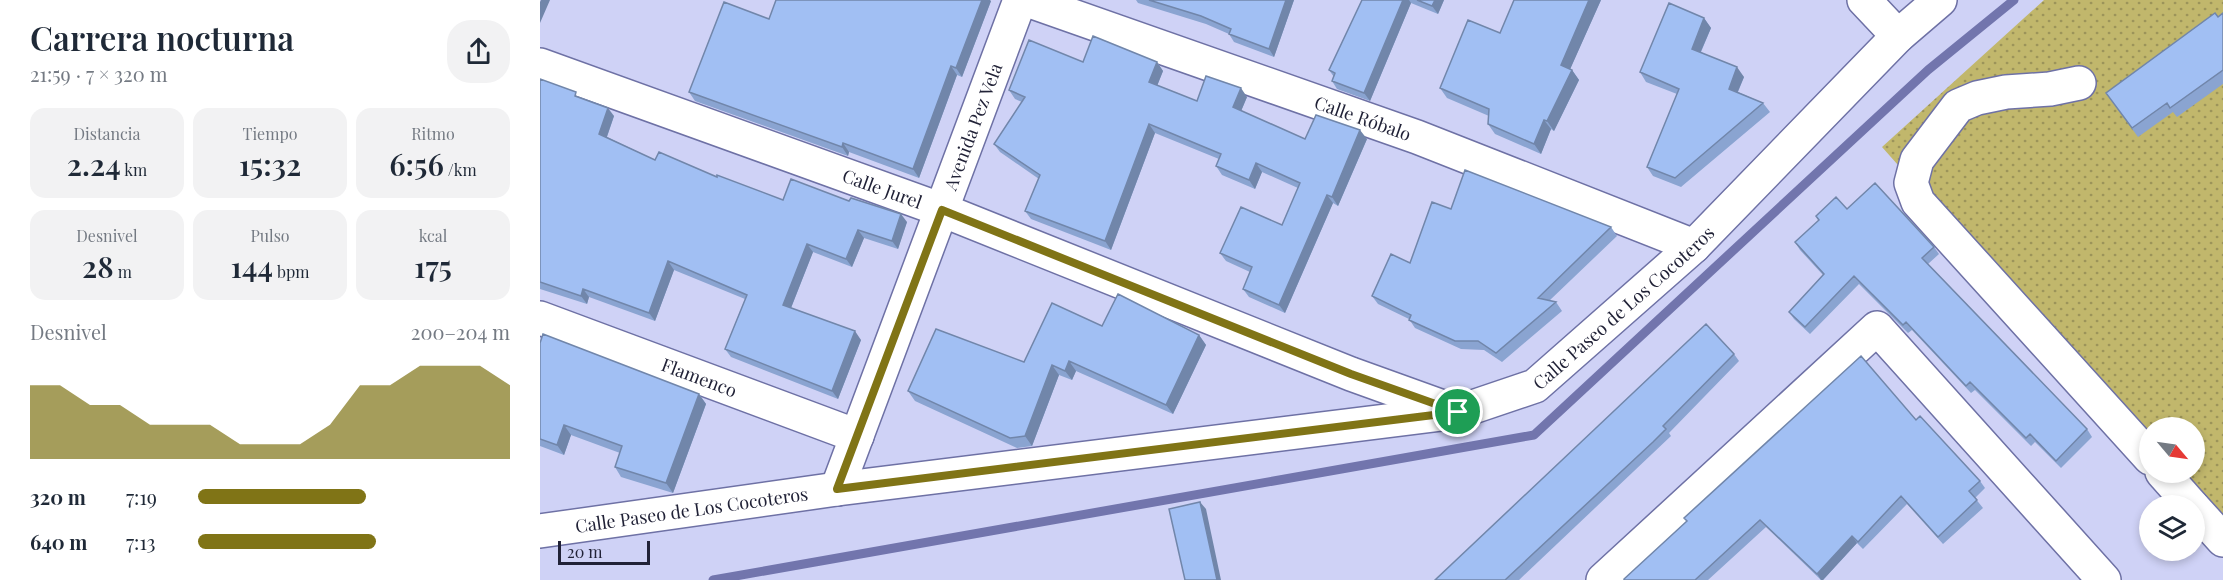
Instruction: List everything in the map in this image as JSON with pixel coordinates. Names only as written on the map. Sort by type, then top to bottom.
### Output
[{"type":"street","name":"Avenida Pez Vela","points":[[837,489],[1020,0]]},
{"type":"street","name":"Calle Róbalo","points":[[1027,0],[1417,137],[1694,246]]},
{"type":"street","name":"Calle Paseo de Los Cocoteros","points":[[540,531],[837,489],[1458,412],[1535,386],[1694,246],[1898,36],[1940,0]]},
{"type":"street","points":[[1857,2],[1898,36]]},
{"type":"street","name":"Calle Jurel","points":[[540,65],[942,210],[1351,374],[1458,412]]},
{"type":"street","points":[[2079,83],[2049,89],[2006,92],[1977,98],[1958,106],[1917,160],[1911,183],[1918,202],[2139,446]]},
{"type":"street","name":"Flamenco","points":[[540,318],[857,436]]},
{"type":"street","points":[[1603,580],[1877,328],[2104,580]]},
{"type":"street","points":[[2172,483],[2182,495]]},
{"type":"street","points":[[2205,520],[2223,540]]},
{"type":"shaded area","points":[[2044,0],[2223,0],[2223,531],[2205,511],[2205,495],[2191,495],[2180,483],[2205,483],[2205,417],[2139,417],[2139,437],[1882,147]]},
{"type":"building","points":[[776,0],[982,0],[956,68],[951,66],[913,169],[843,143],[842,147],[689,92],[724,2],[769,19]]},
{"type":"building","points":[[1149,0],[1286,0],[1269,49],[1229,34],[1231,29],[1201,16]]},
{"type":"building","points":[[1362,0],[1403,0],[1364,93],[1332,81],[1335,73],[1329,70]]},
{"type":"building","points":[[1417,0],[1435,0],[1432,6]]},
{"type":"building","points":[[1514,0],[1589,0],[1561,65],[1572,70],[1547,121],[1544,120],[1534,144],[1488,124],[1489,109],[1440,88],[1468,20],[1500,33]]},
{"type":"building","points":[[1669,3],[1704,18],[1692,49],[1737,67],[1729,89],[1763,103],[1675,178],[1647,167],[1679,89],[1640,72]]},
{"type":"building","points":[[2215,13],[2218,17],[2223,13],[2223,70],[2170,108],[2167,103],[2132,128],[2106,93]]},
{"type":"building","points":[[1093,36],[1157,62],[1149,82],[1197,101],[1206,76],[1241,88],[1233,107],[1305,139],[1316,115],[1360,130],[1332,197],[1327,195],[1279,305],[1243,289],[1252,267],[1220,253],[1241,207],[1282,225],[1300,183],[1256,163],[1249,180],[1216,166],[1221,154],[1149,124],[1105,241],[1025,211],[1040,175],[994,144],[1025,97],[1009,90],[1029,40],[1083,62]]},
{"type":"building","points":[[540,79],[576,92],[575,96],[608,108],[599,134],[655,160],[659,152],[717,177],[717,175],[783,200],[791,179],[849,201],[851,198],[901,214],[892,241],[858,230],[846,259],[807,244],[783,305],[855,331],[832,391],[725,349],[747,295],[668,261],[649,313],[583,289],[581,296],[540,282]]},
{"type":"building","points":[[1465,170],[1611,227],[1538,298],[1556,302],[1496,353],[1478,341],[1455,341],[1409,320],[1411,315],[1372,296],[1391,254],[1410,263],[1432,202],[1451,209]]},
{"type":"building","points":[[1875,183],[1934,247],[1922,258],[2087,429],[2056,461],[2030,434],[2026,438],[1970,382],[1966,386],[1906,322],[1903,325],[1854,276],[1805,327],[1789,312],[1824,274],[1795,242],[1819,220],[1816,216],[1836,197],[1847,209]]},
{"type":"building","points":[[1118,294],[1199,335],[1166,405],[1069,361],[1065,371],[1052,365],[1025,436],[1010,438],[908,391],[936,329],[1024,362],[1052,303],[1102,326]]},
{"type":"building","points":[[1706,324],[1734,354],[1663,426],[1666,429],[1653,442],[1505,580],[1435,580]]},
{"type":"building","points":[[543,334],[699,394],[666,483],[615,467],[622,446],[564,425],[557,445],[540,439],[540,343]]},
{"type":"building","points":[[1861,356],[1916,420],[1920,416],[1980,481],[1969,491],[1977,500],[1938,537],[1901,496],[1858,542],[1852,536],[1817,574],[1760,520],[1695,580],[1624,580],[1687,521],[1684,518]]},
{"type":"building","points":[[1200,502],[1217,580],[1185,580],[1169,509]]},
{"type":"waterway","points":[[713,580],[1534,435],[1928,70],[2014,0]]},
{"type":"route","points":[[942,210],[1351,374],[1458,412],[1154,450],[837,489],[942,210]]}]
